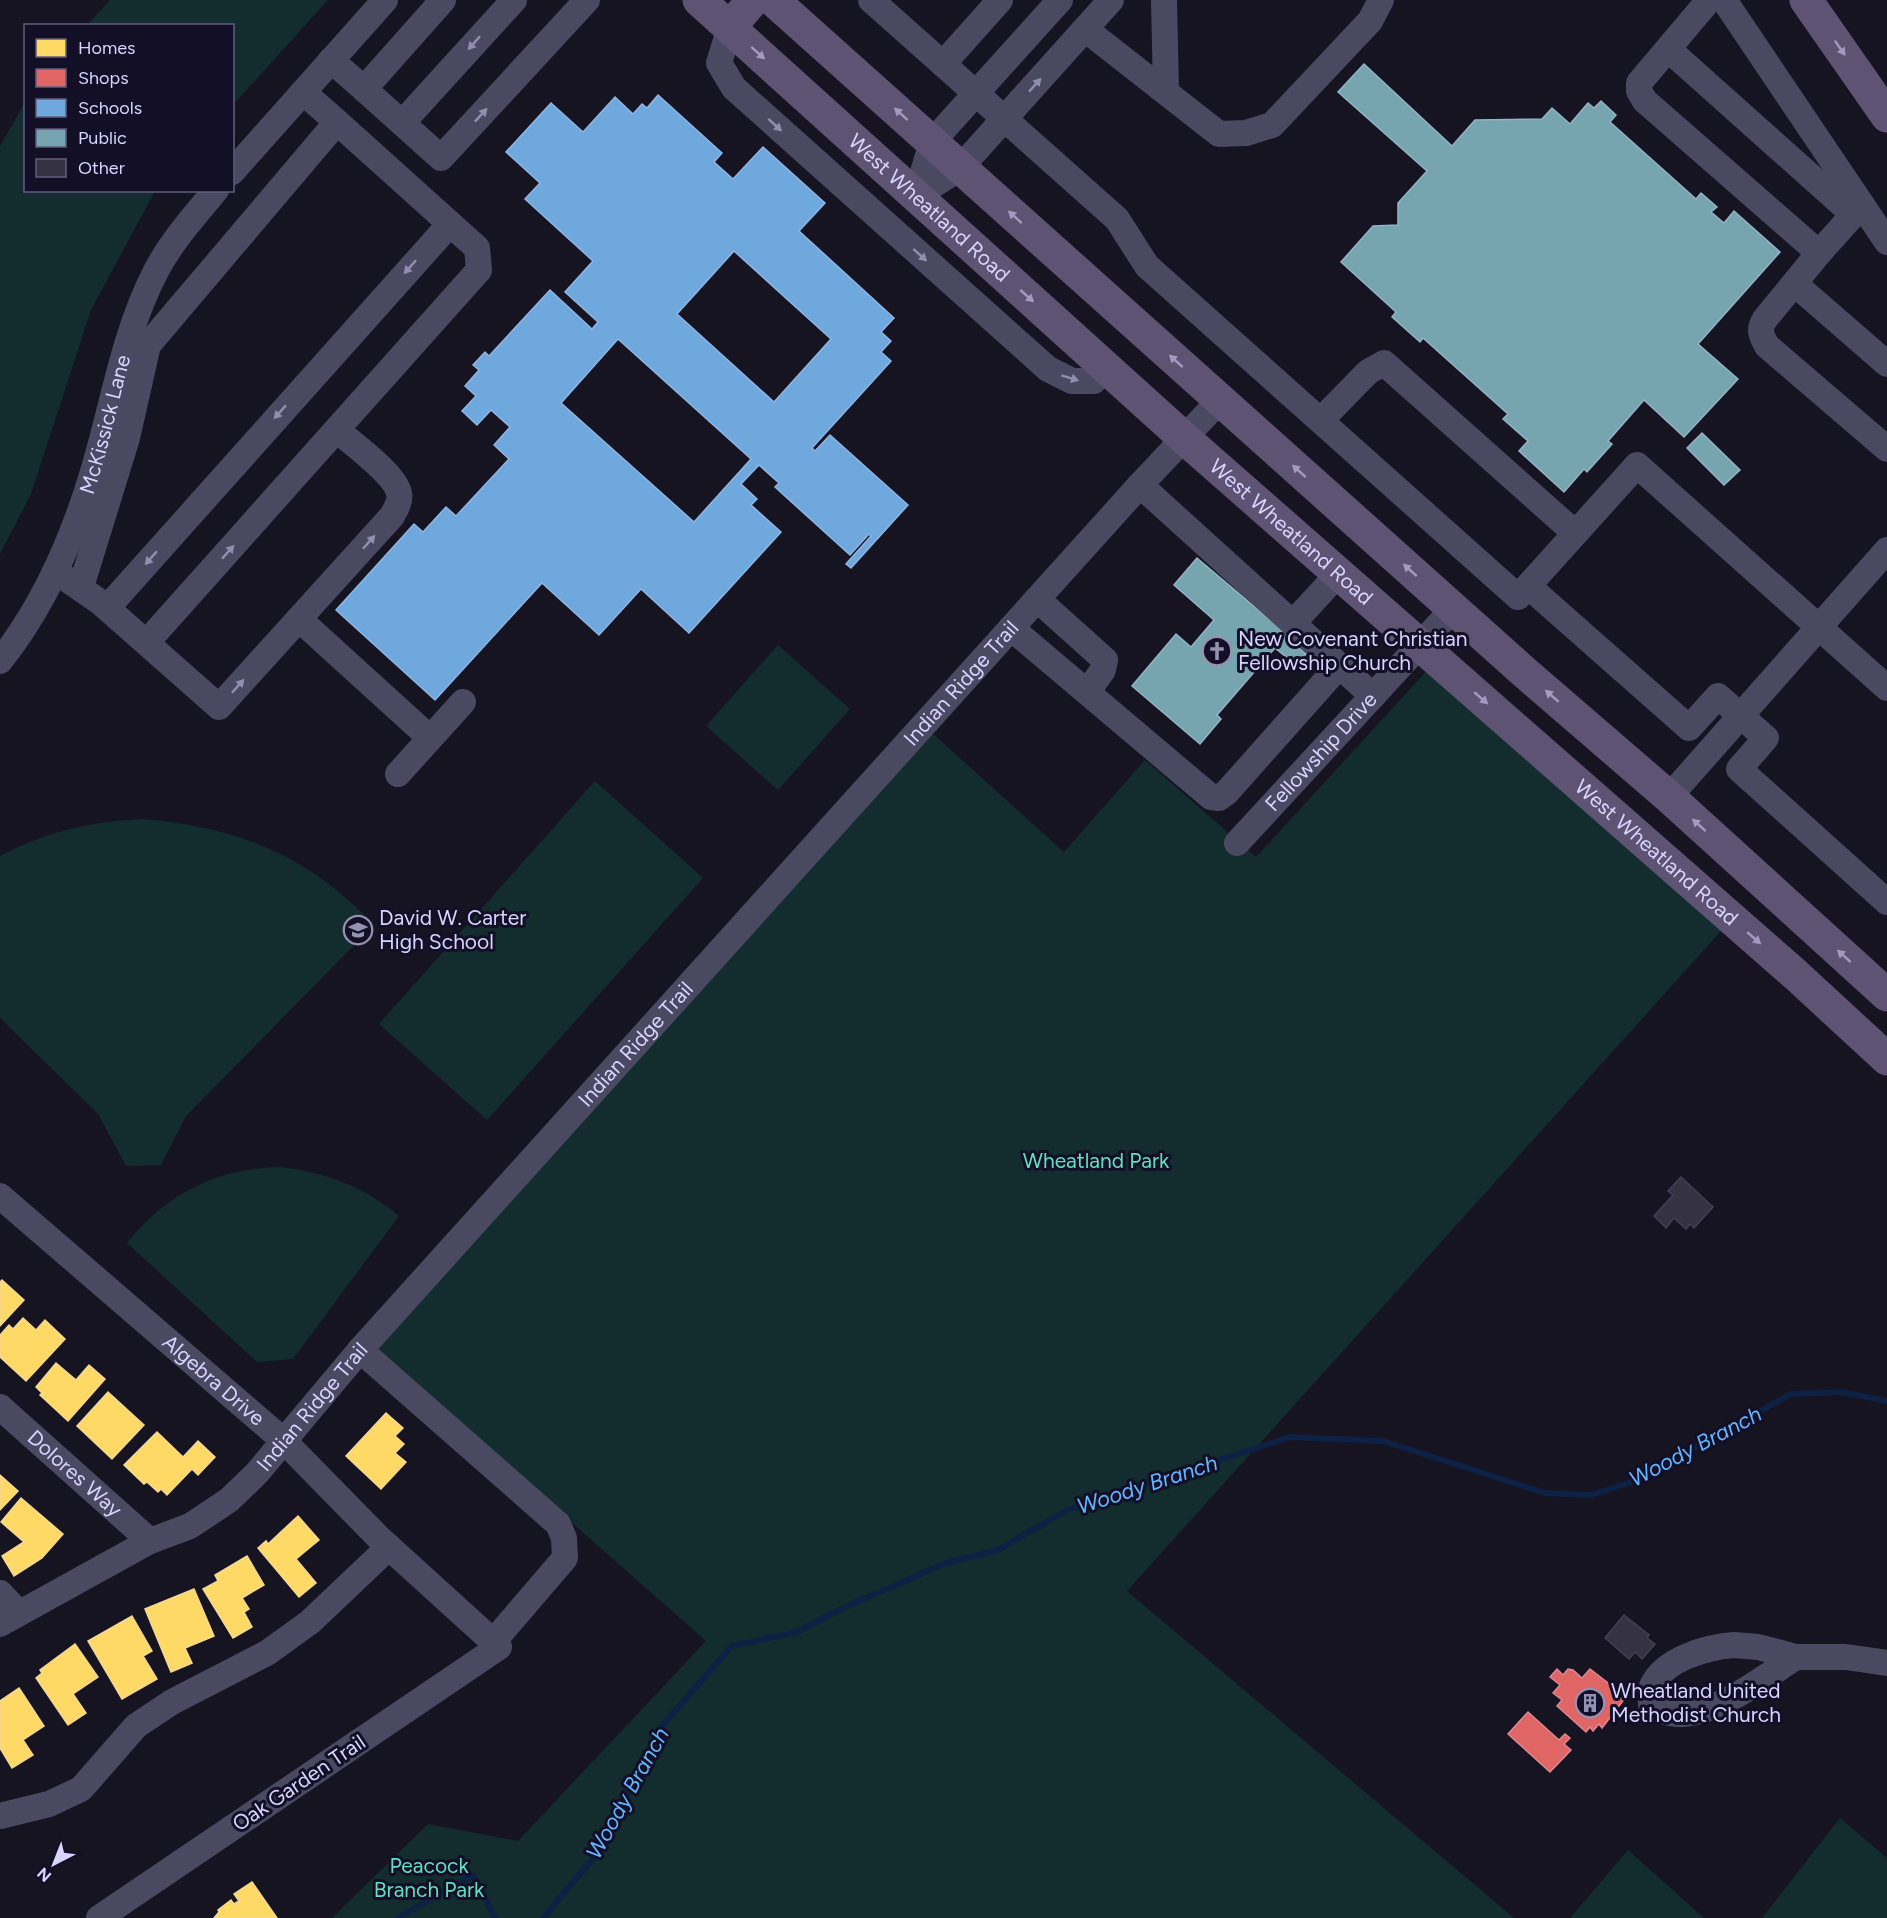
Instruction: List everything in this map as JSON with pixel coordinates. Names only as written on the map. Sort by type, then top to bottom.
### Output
[{"type":"main road","name":"West Wheatland Road","points":[[699,0],[1184,438],[1796,975],[1887,1059]]},
{"type":"main road","points":[[730,27],[753,0]]},
{"type":"main road","points":[[773,0],[1453,609],[1669,797],[1887,995]]},
{"type":"main road","points":[[1806,0],[1887,116]]},
{"type":"main road","points":[[1861,1036],[1887,1008]]},
{"type":"street","points":[[234,170],[385,0]]},
{"type":"street","points":[[363,89],[443,0]]},
{"type":"street","points":[[402,123],[513,0]]},
{"type":"street","points":[[331,60],[441,158],[587,0]]},
{"type":"street","points":[[871,0],[1117,219],[1147,266],[1518,597],[1636,465],[1887,688]]},
{"type":"street","points":[[944,63],[1000,0]]},
{"type":"street","points":[[916,196],[932,142],[1060,0]]},
{"type":"street","points":[[916,196],[960,168],[1111,0]]},
{"type":"street","points":[[1164,0],[1166,90]]},
{"type":"street","points":[[1086,29],[1219,134],[1246,133],[1272,125],[1370,21],[1381,0]]},
{"type":"street","points":[[1709,0],[1639,83],[1640,91],[1645,101],[1820,253]]},
{"type":"street","points":[[1724,0],[1858,210]]},
{"type":"street","points":[[730,27],[719,63],[734,88],[1048,369],[1072,381],[1094,381],[1106,368]]},
{"type":"street","points":[[1668,49],[1858,210],[1887,242]]},
{"type":"street","points":[[147,642],[338,431],[479,270],[477,248],[303,92]]},
{"type":"street","points":[[81,588],[127,438],[148,345],[337,122]]},
{"type":"street","name":"McKissick Lane","points":[[0,662],[24,632],[55,571],[92,475],[125,349],[157,270],[194,216],[214,192]]},
{"type":"street","points":[[1858,210],[1760,326],[1761,335],[1767,346],[1887,449]]},
{"type":"street","points":[[107,608],[450,224]]},
{"type":"street","points":[[1795,284],[1887,364]]},
{"type":"street","points":[[1321,420],[1368,372],[1384,363],[1575,533]]},
{"type":"street","name":"Indian Ridge Trail","points":[[9,1619],[150,1541],[190,1526],[229,1500],[257,1473],[360,1350],[1140,485],[1220,400]]},
{"type":"street","points":[[55,571],[107,608],[219,707],[392,516],[398,504],[399,493],[393,480],[338,431]]},
{"type":"street","points":[[1140,485],[1373,696]]},
{"type":"street","points":[[1669,797],[1887,550]]},
{"type":"street","points":[[1293,623],[1339,573]]},
{"type":"street","points":[[1528,586],[1689,728],[1718,696],[1740,715],[1766,738],[1739,769],[1887,902]]},
{"type":"street","points":[[1037,599],[1105,660],[1103,670],[1087,692]]},
{"type":"street","name":"Fellowship Drive","points":[[1237,843],[1453,609]]},
{"type":"street","points":[[299,619],[430,738]]},
{"type":"street","points":[[1011,628],[1211,797],[1219,798],[1227,792],[1339,666]]},
{"type":"street","points":[[398,774],[462,702]]},
{"type":"street","name":"Algebra Drive","points":[[0,1196],[284,1441],[389,1547],[496,1644]]},
{"type":"street","name":"Oak Garden Trail","points":[[99,1918],[496,1644],[565,1558],[564,1538],[558,1524],[360,1350]]},
{"type":"street","name":"Dolores Way","points":[[0,1407],[150,1541]]},
{"type":"street","points":[[0,1816],[49,1804],[81,1789],[136,1726],[172,1702],[267,1653],[284,1641],[351,1586],[389,1547]]},
{"type":"street","points":[[0,1593],[9,1619]]},
{"type":"street","points":[[1796,1657],[1741,1692],[1700,1712],[1683,1716],[1671,1715],[1651,1705],[1652,1688],[1658,1677],[1702,1649],[1734,1645],[1758,1647],[1796,1657],[1846,1657],[1887,1663]]},
{"type":"green space","points":[[110,0],[328,0],[234,104],[234,24],[88,24]]},
{"type":"green space","points":[[24,104],[24,192],[154,192],[91,310],[31,494],[0,554],[0,146]]},
{"type":"green space","points":[[778,645],[850,709],[778,790],[706,726]]},
{"type":"green space","name":"Wheatland Park","points":[[1445,651],[1739,911],[1127,1591],[1514,1918],[332,1918],[428,1824],[518,1841],[706,1641],[376,1350],[931,732],[1064,852],[1145,760],[1256,857]]},
{"type":"green space","points":[[595,781],[703,878],[487,1120],[379,1024]]},
{"type":"green space","points":[[143,819],[209,829],[269,849],[323,880],[374,925],[186,1116],[161,1165],[126,1166],[98,1114],[0,1018],[0,856],[34,840],[69,829],[105,822]]},
{"type":"green space","points":[[281,1167],[314,1173],[344,1182],[372,1197],[399,1216],[293,1359],[257,1362],[127,1243],[159,1210],[176,1197],[195,1187],[236,1172]]},
{"type":"green space","points":[[1840,1818],[1887,1858],[1887,1918],[1762,1918]]},
{"type":"green space","points":[[1628,1850],[1704,1918],[1570,1918]]},
{"type":"building: Homes","points":[[2,1280],[24,1300],[0,1326],[0,1282]]},
{"type":"building: Homes","points":[[23,1318],[36,1330],[45,1320],[65,1339],[26,1381],[0,1357],[0,1335],[9,1325],[13,1329]]},
{"type":"building: Homes","points":[[56,1363],[76,1380],[89,1365],[105,1379],[68,1421],[40,1395],[42,1393],[36,1387]]},
{"type":"building: Homes","points":[[108,1392],[144,1425],[112,1459],[77,1426]]},
{"type":"building: Homes","points":[[386,1413],[403,1428],[395,1436],[404,1444],[395,1453],[406,1462],[381,1489],[346,1456]]},
{"type":"building: Homes","points":[[157,1432],[183,1457],[198,1441],[215,1457],[198,1475],[192,1469],[167,1495],[161,1489],[158,1492],[147,1482],[144,1484],[124,1465]]},
{"type":"building: Homes","points":[[0,1475],[18,1491],[0,1510]]},
{"type":"building: Homes","points":[[21,1498],[63,1534],[42,1558],[14,1576],[2,1556],[24,1542],[1,1522]]},
{"type":"building: Homes","points":[[298,1516],[319,1540],[296,1559],[316,1583],[299,1597],[258,1548],[266,1541],[268,1544]]},
{"type":"building: Homes","points":[[247,1556],[264,1585],[242,1598],[249,1609],[244,1612],[252,1627],[233,1638],[203,1589],[218,1581],[215,1575]]},
{"type":"building: Homes","points":[[194,1589],[214,1636],[185,1648],[192,1663],[171,1672],[145,1609]]},
{"type":"building: Homes","points":[[132,1616],[152,1651],[143,1656],[157,1679],[122,1699],[88,1641]]},
{"type":"building: Homes","points":[[75,1644],[98,1677],[73,1694],[86,1713],[68,1725],[36,1678],[42,1673],[40,1670]]},
{"type":"building: Homes","points":[[19,1688],[44,1726],[23,1740],[33,1755],[12,1768],[0,1748],[0,1701]]},
{"type":"building: Homes","points":[[252,1882],[277,1918],[214,1918],[218,1910],[231,1900],[234,1904],[239,1901],[234,1894]]},
{"type":"building: Shops","name":"Wheatland United Methodist Church","points":[[1557,1669],[1563,1675],[1568,1669],[1573,1670],[1582,1678],[1590,1669],[1626,1697],[1602,1728],[1599,1724],[1593,1731],[1590,1727],[1586,1732],[1557,1706],[1562,1700],[1553,1693],[1560,1685],[1550,1677]]},
{"type":"building: Shops","points":[[1528,1712],[1559,1740],[1565,1734],[1570,1738],[1564,1744],[1571,1750],[1550,1772],[1508,1734]]},
{"type":"building: Schools","points":[[658,95],[722,153],[714,162],[733,179],[763,147],[825,203],[799,231],[894,318],[881,332],[891,341],[881,352],[891,361],[812,448],[815,451],[830,435],[908,505],[851,568],[846,564],[871,536],[869,534],[850,555],[775,487],[779,483],[759,465],[741,484],[757,499],[751,505],[781,532],[689,633],[641,589],[599,635],[542,583],[435,700],[336,610],[414,524],[423,532],[446,507],[456,516],[509,459],[494,445],[510,427],[491,410],[477,425],[462,411],[476,396],[465,386],[479,370],[473,365],[485,352],[489,356],[550,290],[592,329],[598,322],[565,292],[593,261],[525,199],[540,183],[506,152],[551,103],[583,132],[615,97],[633,114],[642,104],[647,108]],"holes":[[[734,251],[831,339],[774,402],[677,314]],[[618,339],[751,459],[694,522],[561,403]]]},
{"type":"building: Public","points":[[1364,64],[1452,146],[1475,120],[1542,119],[1552,108],[1570,124],[1588,103],[1594,108],[1601,101],[1616,115],[1610,122],[1696,199],[1701,193],[1717,207],[1711,212],[1724,223],[1734,211],[1780,252],[1698,344],[1738,379],[1684,437],[1644,400],[1608,441],[1612,444],[1587,472],[1584,469],[1564,492],[1519,451],[1528,441],[1503,419],[1508,414],[1423,338],[1420,342],[1392,317],[1396,312],[1341,262],[1373,226],[1398,225],[1398,203],[1427,171],[1338,92]]},
{"type":"building: Public","points":[[1702,433],[1740,470],[1724,485],[1687,448]]},
{"type":"building: Public","name":"New Covenant Christian Fellowship Church","points":[[1197,558],[1288,635],[1286,637],[1306,654],[1296,665],[1275,648],[1217,715],[1221,719],[1200,744],[1132,686],[1176,634],[1191,647],[1214,620],[1174,585]]},
{"type":"building: Other","points":[[1681,1177],[1713,1207],[1694,1228],[1690,1224],[1686,1229],[1674,1218],[1666,1228],[1654,1216],[1673,1195],[1668,1191]]},
{"type":"building: Other","points":[[1624,1615],[1649,1635],[1647,1638],[1655,1644],[1642,1659],[1635,1652],[1629,1659],[1605,1638]]},
{"type":"waterway","name":"Woody Branch","points":[[543,1918],[596,1855],[660,1728],[732,1646],[797,1632],[843,1608],[946,1563],[998,1550],[1067,1510],[1290,1437],[1383,1441],[1545,1493],[1591,1495],[1635,1481],[1791,1394],[1842,1392],[1887,1401]]},
{"type":"waterway","name":"Woody Branch","points":[[398,1918],[473,1875],[495,1918]]},
{"type":"place","name":"New Covenant Christian Fellowship Church","points":[[1217,651]]},
{"type":"place","name":"David W. Carter High School","points":[[358,930]]},
{"type":"place","name":"Wheatland United Methodist Church","points":[[1590,1703]]},
{"type":"park label","name":"Peacock Branch Park","points":[[429,1878]]}]
